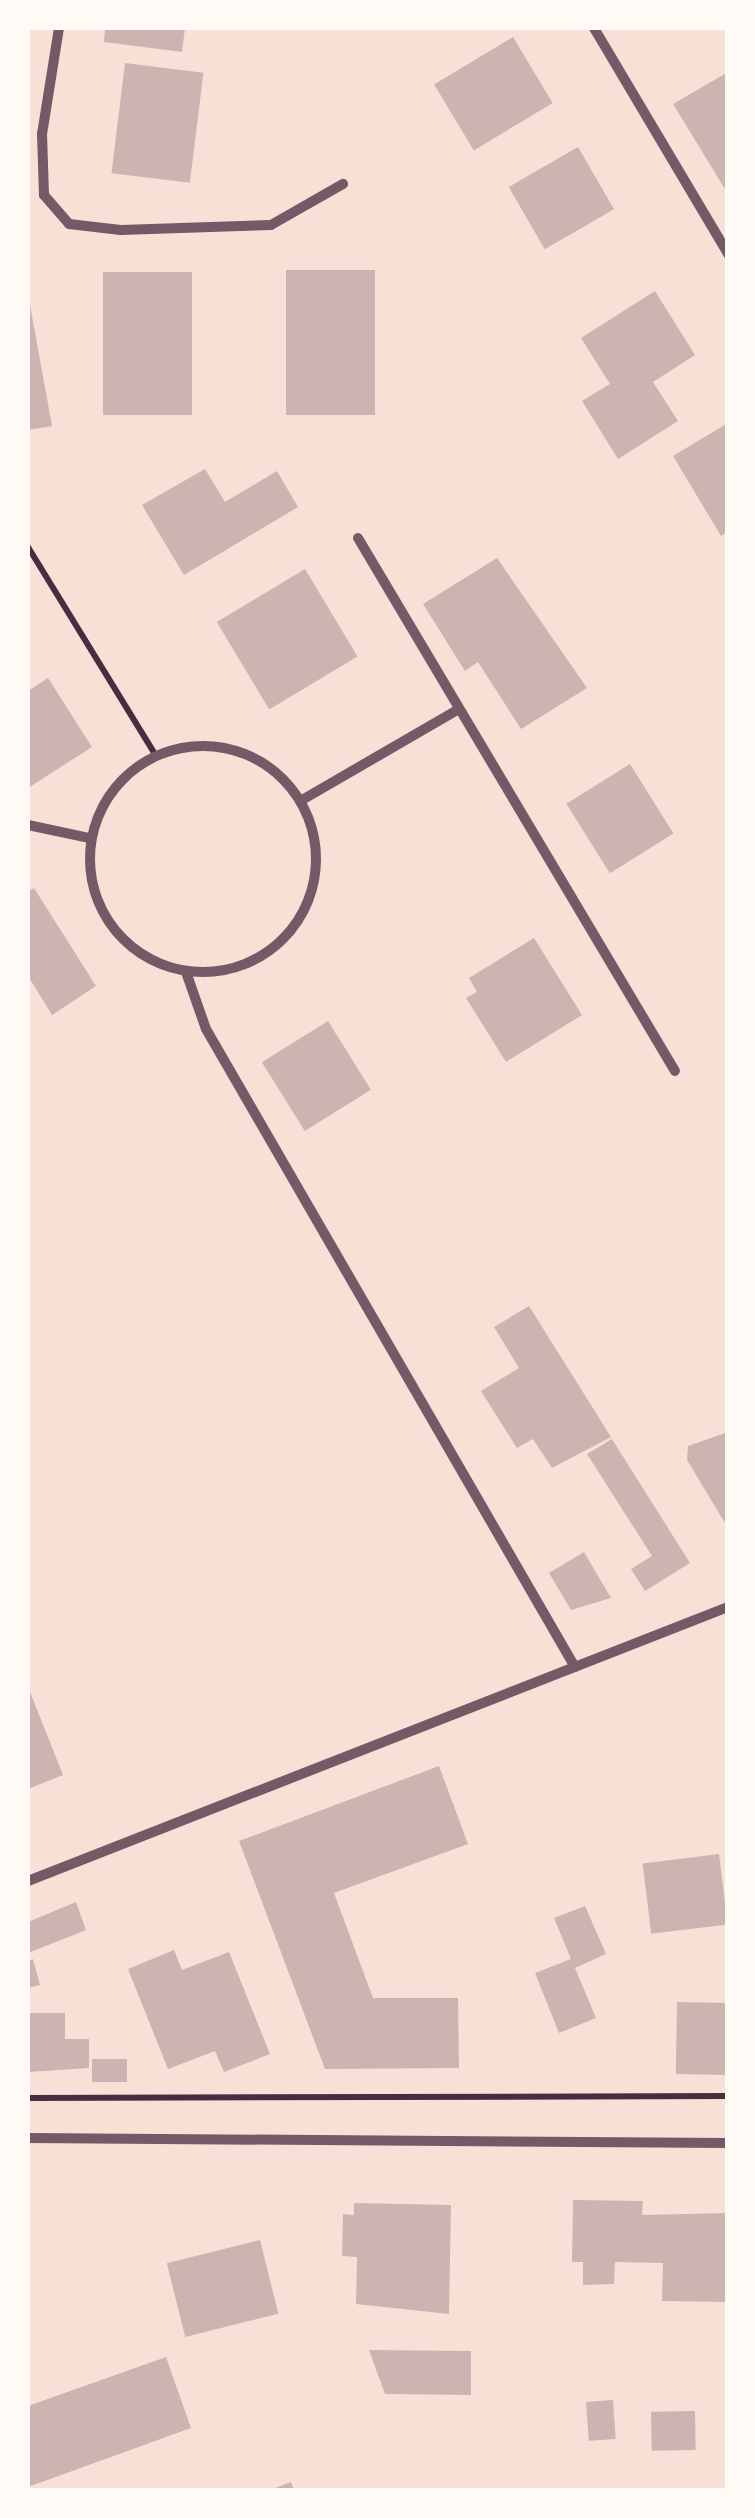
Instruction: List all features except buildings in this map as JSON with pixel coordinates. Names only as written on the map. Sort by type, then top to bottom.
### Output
[{"type":"street","points":[[59,28],[42,134],[44,195],[69,224],[120,230],[272,225],[343,184]]},
{"type":"street","points":[[594,28],[728,254]]},
{"type":"street","points":[[358,538],[675,1071]]},
{"type":"street","points":[[302,800],[457,710]]},
{"type":"street","points":[[226,746],[268,764],[302,800],[317,846],[311,896],[291,932],[235,969],[186,972],[135,952],[98,906],[89,838],[117,782],[155,754],[226,746]]},
{"type":"street","points":[[28,824],[89,838]]},
{"type":"street","points":[[186,972],[206,1030],[575,1667]]},
{"type":"street","points":[[28,1881],[728,1607]]},
{"type":"street","points":[[28,2138],[728,2143]]},
{"type":"path","points":[[28,548],[155,754]]},
{"type":"path","points":[[28,2098],[728,2096]]}]
